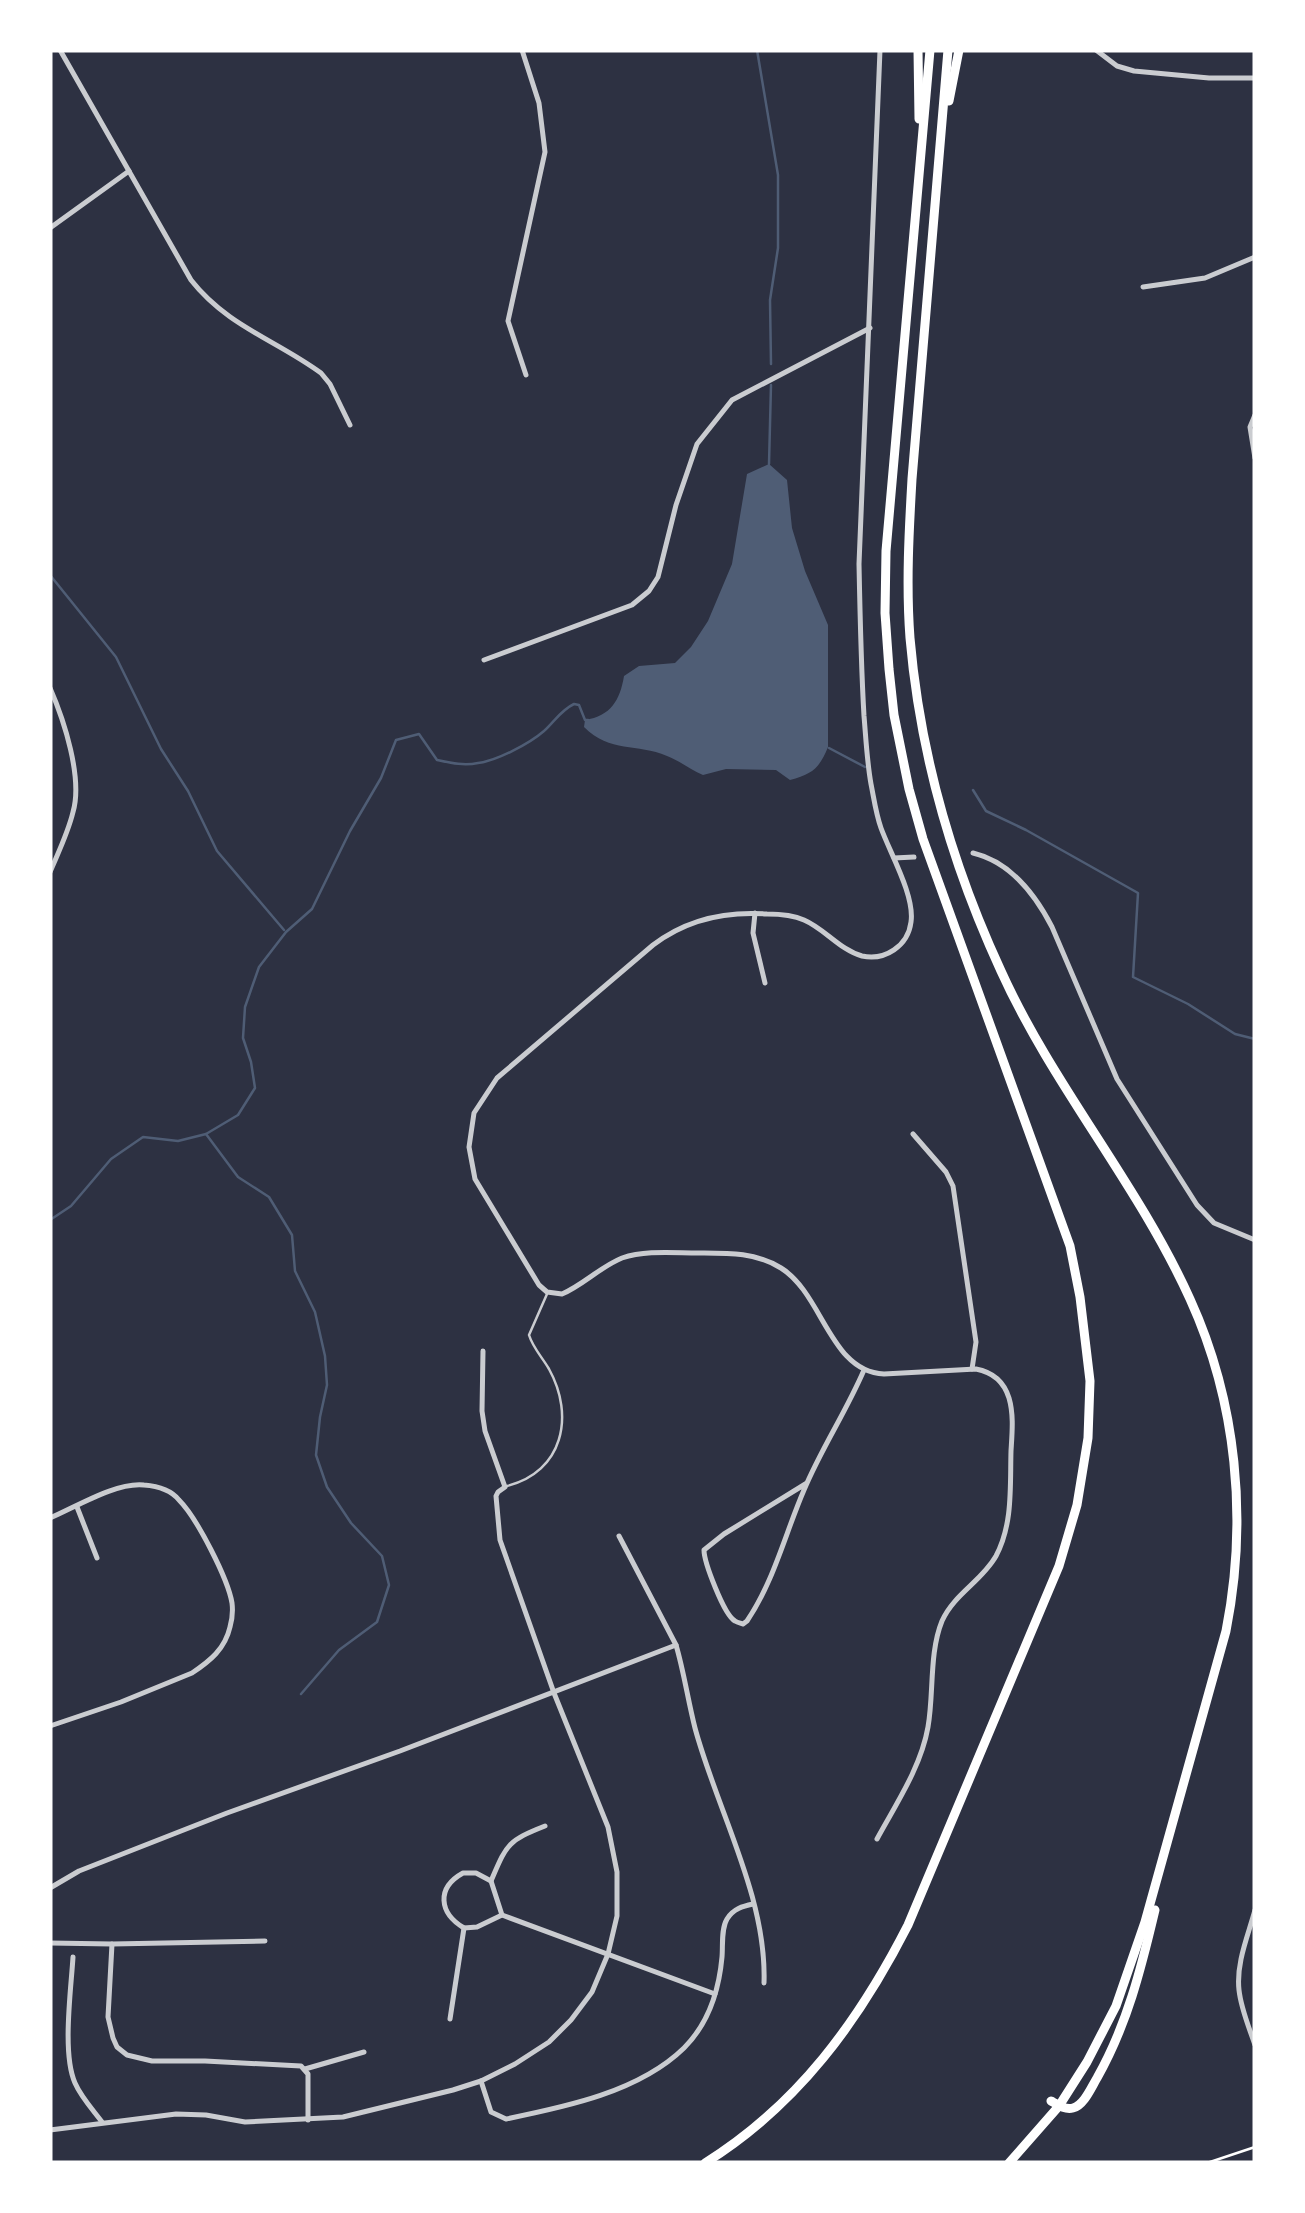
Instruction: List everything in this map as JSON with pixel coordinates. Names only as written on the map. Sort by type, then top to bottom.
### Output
[{"type":"highway","points":[[918,50],[921,152]]},
{"type":"highway","points":[[705,2163],[790,2096],[827,2056],[876,1986],[908,1925],[1060,1570],[1088,1438],[1090,1381],[1080,1297],[1065,1232],[923,839],[902,760],[888,669],[886,551],[930,50]]},
{"type":"highway","points":[[948,50],[908,564],[910,635],[927,758],[944,826],[1001,971],[1040,1045],[1167,1254],[1199,1321],[1222,1386],[1232,1438],[1237,1529],[1226,1631],[1136,1952],[1116,2006],[1087,2062],[1009,2163]]},
{"type":"highway","points":[[942,131],[959,50]]},
{"type":"highway","points":[[1055,2103],[1070,2109],[1084,2100],[1118,2036],[1145,1956],[1161,1868]]},
{"type":"street","points":[[60,50],[204,297],[321,373],[350,425]]},
{"type":"street","points":[[522,50],[539,103],[545,152],[508,321],[526,375]]},
{"type":"street","points":[[878,1839],[925,1739],[938,1636],[944,1618],[957,1599],[989,1568],[1006,1532],[1011,1492],[1011,1407],[1002,1384],[988,1372],[972,1369],[884,1374],[864,1370],[844,1355],[812,1301],[792,1277],[780,1267],[750,1256],[634,1255],[612,1263],[562,1294],[547,1292],[475,1179],[469,1134],[481,1100],[506,1070],[681,926],[716,915],[792,916],[854,954],[875,957],[889,954],[901,945],[912,920],[907,894],[880,824],[870,779],[860,650],[860,548],[880,50]]},
{"type":"street","points":[[1096,50],[1117,66],[1134,71],[1255,78]]},
{"type":"street","points":[[50,228],[129,172]]},
{"type":"street","points":[[1142,288],[1205,278],[1255,257]]},
{"type":"street","points":[[484,660],[642,598],[658,576],[696,444],[721,411],[732,400],[870,328]]},
{"type":"street","points":[[1255,415],[1250,427],[1255,458]]},
{"type":"street","points":[[50,688],[72,753],[75,792],[74,811],[50,872]]},
{"type":"street","points":[[973,853],[1009,870],[1041,906],[1117,1079],[1197,1205],[1214,1223],[1255,1240]]},
{"type":"street","points":[[894,858],[914,858]]},
{"type":"street","points":[[755,914],[753,933],[765,982]]},
{"type":"street","points":[[913,1134],[953,1186],[976,1342],[972,1369]]},
{"type":"street","points":[[50,2130],[176,2114],[245,2122],[343,2117],[453,2090],[516,2064],[549,2042],[592,1992],[608,1954],[617,1916],[617,1872],[608,1827],[500,1540],[495,1503],[505,1486],[485,1431],[483,1351]]},
{"type":"street","points":[[807,1483],[704,1550],[716,1586],[730,1616],[737,1622],[746,1623],[763,1593],[807,1483],[864,1370]]},
{"type":"street","points":[[50,1518],[117,1488],[135,1484],[164,1489],[177,1497],[198,1528],[232,1604],[230,1629],[220,1648],[192,1673],[50,1726]]},
{"type":"street","points":[[77,1507],[97,1558]]},
{"type":"street","points":[[619,1536],[676,1645],[695,1728],[764,1946],[764,1983]]},
{"type":"street","points":[[50,1888],[78,1871],[227,1813],[676,1645]]},
{"type":"street","points":[[502,1915],[491,1881],[509,1844],[545,1826]]},
{"type":"street","points":[[491,1881],[470,1872],[456,1877],[444,1898],[449,1917],[464,1928],[477,1927],[502,1915],[716,1994]]},
{"type":"street","points":[[481,2081],[491,2112],[506,2119],[616,2091],[641,2079],[694,2036],[716,1994],[726,1922],[736,1910],[753,1904]]},
{"type":"street","points":[[1255,1910],[1238,1984],[1255,2045]]},
{"type":"street","points":[[450,2019],[464,1928]]},
{"type":"street","points":[[50,1943],[265,1941]]},
{"type":"street","points":[[112,1944],[108,2017],[117,2047],[144,2061],[296,2065],[308,2074],[308,2120]]},
{"type":"street","points":[[73,1957],[71,2070],[80,2092],[102,2122]]},
{"type":"street","points":[[305,2069],[364,2052]]},
{"type":"lane","points":[[505,1486],[526,1480],[544,1464],[556,1449],[562,1430],[562,1409],[550,1371],[529,1338],[547,1292]]},
{"type":"path","points":[[1207,2163],[1255,2147]]},
{"type":"water","points":[[769,464],[787,480],[792,528],[828,625],[828,747],[818,766],[790,780],[776,770],[726,769],[703,775],[667,756],[614,744],[594,735],[584,727],[585,720],[602,715],[613,706],[624,676],[639,666],[675,663],[708,621],[732,564],[747,474]]},
{"type":"waterway","points":[[757,50],[778,175],[778,248],[770,300],[771,364]]},
{"type":"waterway","points":[[769,464],[771,385]]},
{"type":"waterway","points":[[50,575],[116,657],[217,851],[284,930]]},
{"type":"waterway","points":[[50,1220],[71,1206],[111,1159],[143,1137],[178,1141],[206,1134],[238,1115],[255,1088],[243,1038],[245,1007],[259,967],[286,932],[312,909],[381,778],[396,740],[419,734],[437,760],[473,764],[521,746],[574,704],[579,705],[588,720]]},
{"type":"waterway","points":[[829,748],[865,767]]},
{"type":"waterway","points":[[973,790],[986,811],[1138,893],[1133,977],[1188,1004],[1235,1034],[1255,1039]]},
{"type":"waterway","points":[[206,1134],[238,1177],[269,1197],[292,1235],[295,1271],[315,1312],[325,1356],[327,1385],[316,1455],[327,1487],[351,1523],[382,1556],[389,1585],[377,1622],[339,1650],[301,1694]]}]
